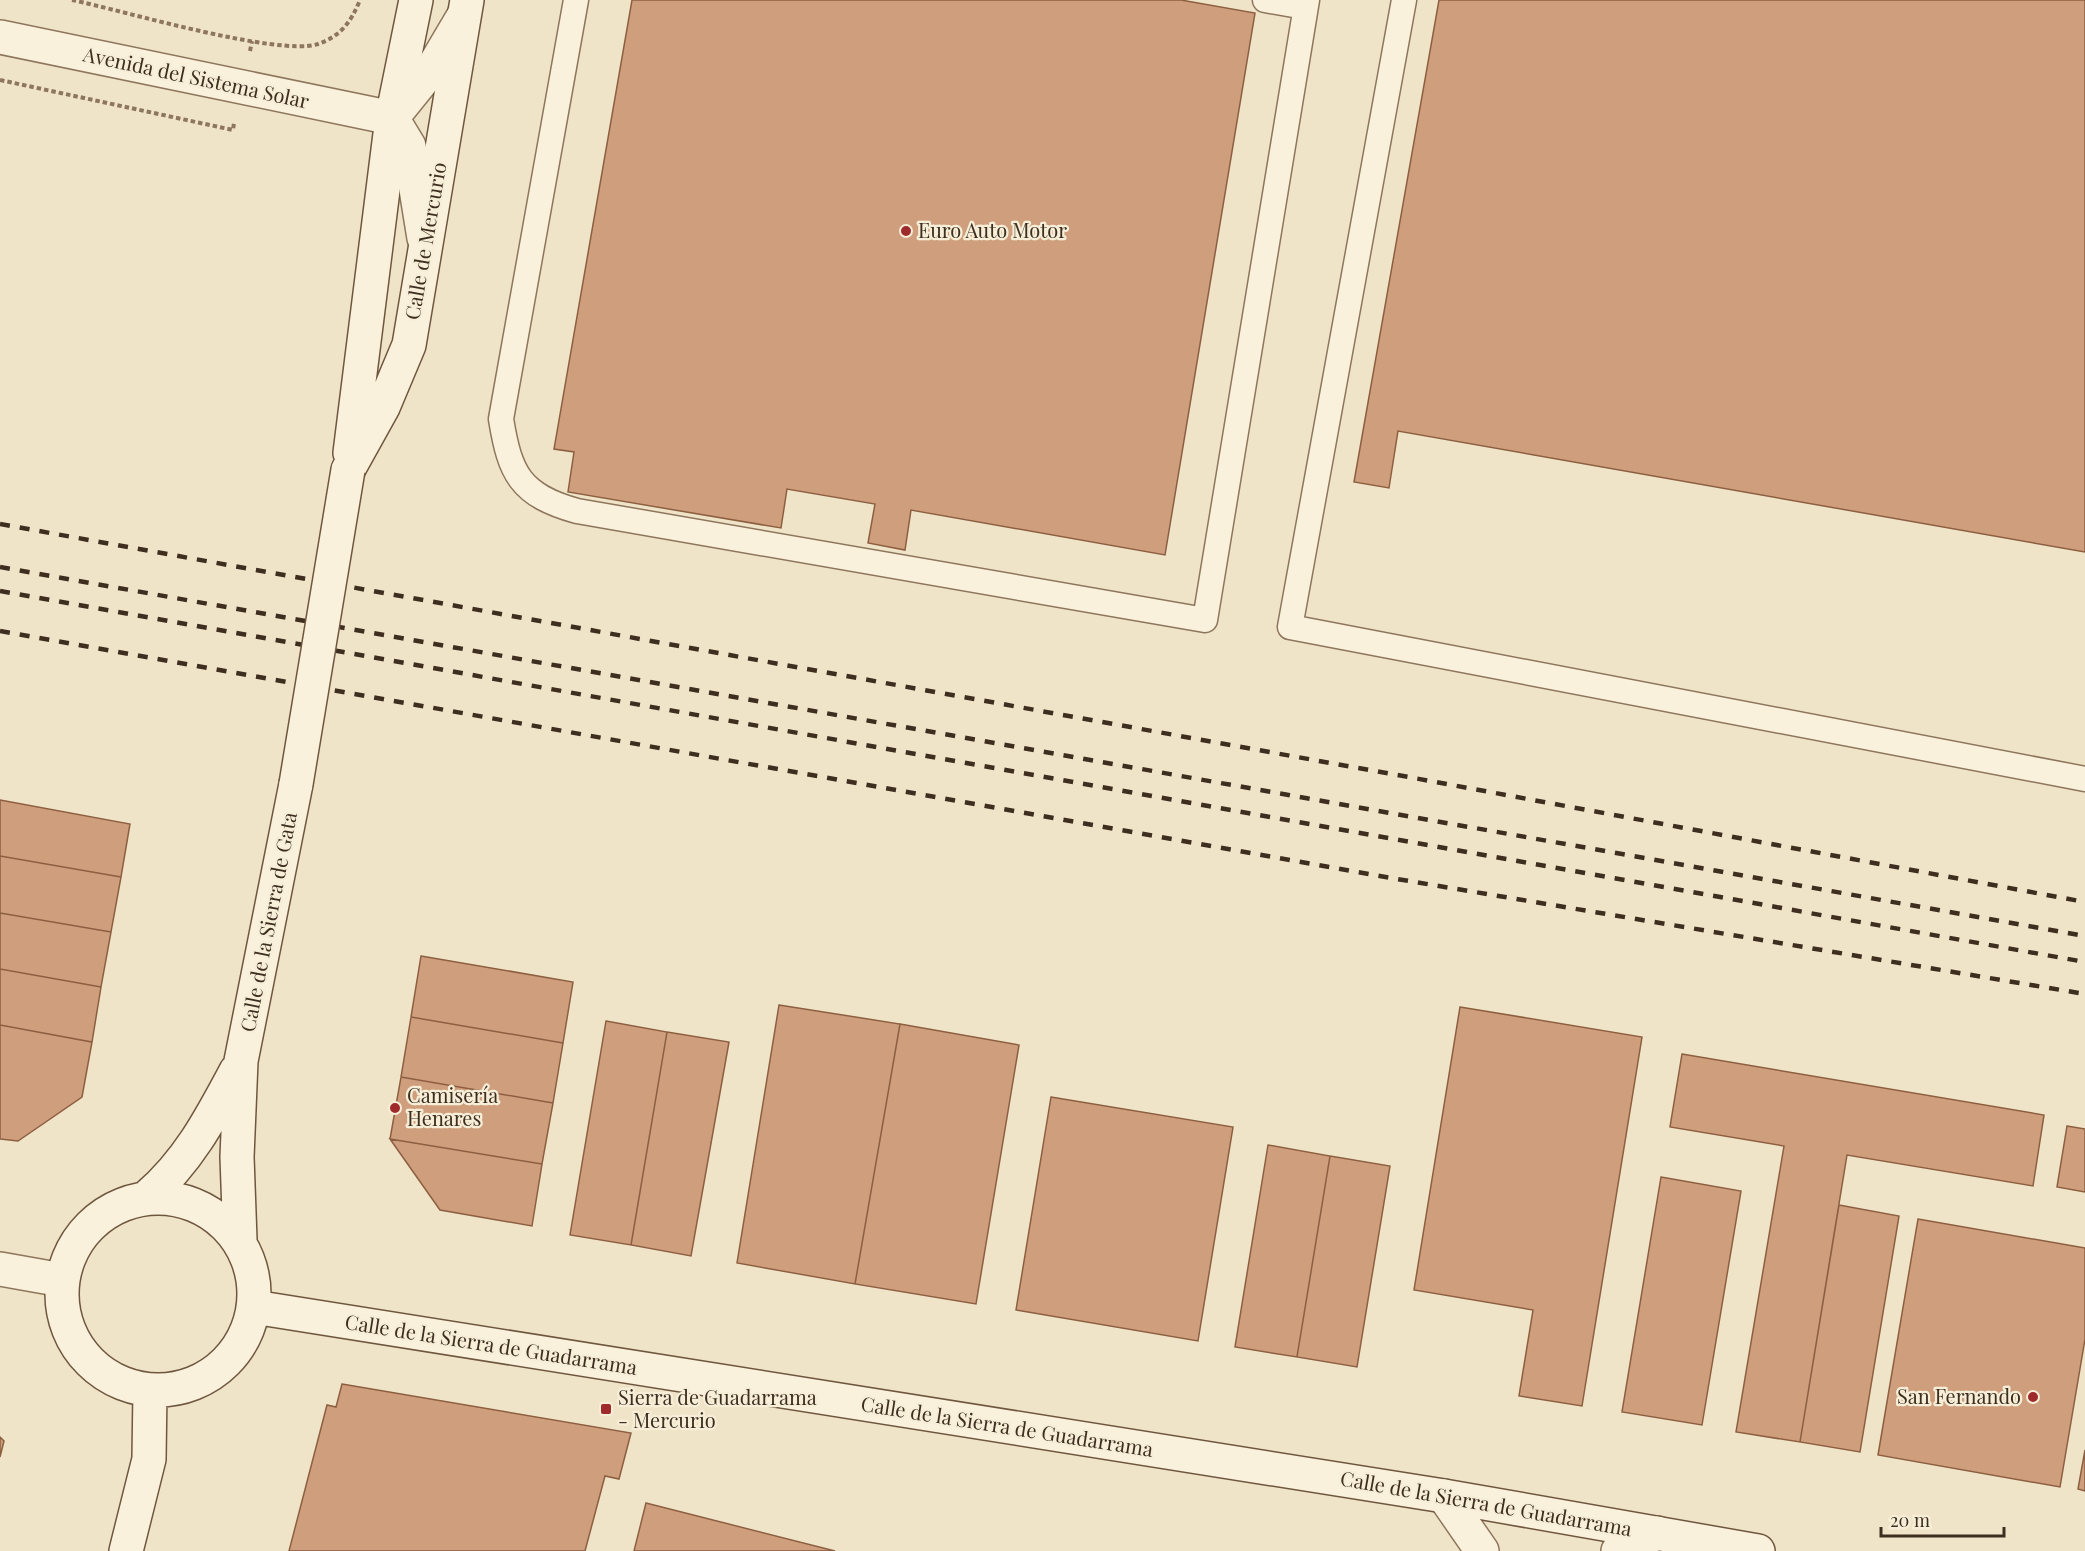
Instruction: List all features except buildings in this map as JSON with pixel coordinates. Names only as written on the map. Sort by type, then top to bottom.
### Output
[{"type":"street","name":"Calle de Mercurio","points":[[296,784],[348,470],[392,118],[416,0]]},
{"type":"street","name":"Calle de Mercurio","points":[[348,470],[383,407],[409,345],[466,7]]},
{"type":"street","points":[[426,246],[409,146],[392,118],[434,66],[466,7]]},
{"type":"street","name":"Avenida del Sistema Solar","points":[[0,37],[392,118]]},
{"type":"street","name":"Calle de la Sierra de Gata","points":[[240,1240],[237,1157],[241,1061],[296,784]]},
{"type":"street","name":"Calle de la Sierra de Gata","points":[[147,1197],[184,1161],[211,1119],[241,1061]]},
{"type":"street","points":[[147,1197],[187,1201],[218,1217],[240,1240],[252,1268],[254,1307],[240,1346],[214,1373],[183,1387],[150,1390],[114,1380],[83,1355],[65,1321],[62,1280],[76,1241],[113,1208],[147,1197]]},
{"type":"street","points":[[0,1269],[62,1280]]},
{"type":"street","name":"Calle de la Sierra de Guadarrama","points":[[254,1307],[1444,1496],[1758,1551]]},
{"type":"street","points":[[126,1551],[148,1459],[150,1390]]},
{"type":"street","points":[[1444,1496],[1482,1551]]},
{"type":"street","points":[[1618,1551],[1657,1533]]},
{"type":"lane","points":[[576,0],[501,418],[508,459],[523,484],[552,504],[577,511],[1205,620],[1306,4],[1265,0]]},
{"type":"lane","points":[[1404,0],[1290,627],[2085,779]]},
{"type":"path","points":[[72,0],[252,41],[291,46],[315,45],[334,37],[354,16],[360,0]]},
{"type":"path","points":[[0,80],[233,130]]},
{"type":"railway","points":[[0,524],[1414,778],[2085,902]]},
{"type":"railway","points":[[0,567],[2085,936]]},
{"type":"railway","points":[[0,591],[2085,962]]},
{"type":"railway","points":[[0,631],[1397,879],[2085,994]]},
{"type":"place","name":"Euro Auto Motor","points":[[906,231]]},
{"type":"place","name":"Camisería Henares","points":[[395,1108]]},
{"type":"place","name":"San Fernando","points":[[2033,1397]]},
{"type":"place","name":"Sierra de Guadarrama - Mercurio","points":[[606,1409]]}]
